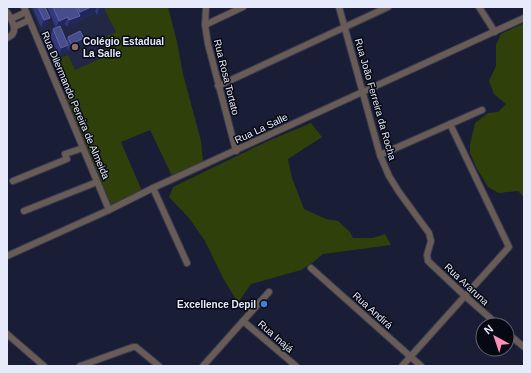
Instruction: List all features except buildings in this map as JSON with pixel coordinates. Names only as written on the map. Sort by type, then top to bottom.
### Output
[{"type":"street","name":"Rua Rosa Tortato","points":[[206,7],[208,44],[236,150]]},
{"type":"street","points":[[206,25],[243,7]]},
{"type":"street","name":"Rua João Ferreira da Rocha","points":[[339,7],[380,155],[398,192],[429,233],[431,241],[427,255]]},
{"type":"street","points":[[218,86],[388,7]]},
{"type":"street","points":[[479,7],[495,32]]},
{"type":"street","points":[[11,19],[26,10]]},
{"type":"street","name":"Rua Dilermando Pereira de Almeida","points":[[26,10],[109,210]]},
{"type":"street","points":[[7,12],[14,27],[14,32],[7,38]]},
{"type":"street","name":"Rua La Salle","points":[[7,256],[524,18]]},
{"type":"street","points":[[14,27],[29,20]]},
{"type":"street","points":[[380,155],[482,110]]},
{"type":"street","points":[[402,366],[509,247],[450,124]]},
{"type":"street","points":[[13,181],[67,159],[65,154],[83,148]]},
{"type":"street","points":[[24,211],[97,182]]},
{"type":"street","points":[[153,188],[187,264]]},
{"type":"street","name":"Rua Araruna","points":[[427,255],[428,261],[489,317]]},
{"type":"street","name":"Rua Andirá","points":[[311,268],[421,366]]},
{"type":"street","points":[[203,366],[270,292]]},
{"type":"street","name":"Rua Inajá","points":[[244,321],[296,366]]},
{"type":"street","points":[[7,334],[44,366]]},
{"type":"street","points":[[515,340],[524,347]]},
{"type":"street","points":[[80,366],[133,347],[136,347],[159,366]]},
{"type":"shaded area","name":"Colégio Estadual La Salle","points":[[30,7],[103,7],[116,32],[108,55],[75,70],[62,84]]},
{"type":"green space","points":[[103,7],[168,7],[183,74],[201,141],[203,162],[172,176],[150,130],[121,142],[142,191],[110,205],[75,122],[53,61],[68,55],[75,70],[108,55],[100,40],[116,32]]},
{"type":"green space","points":[[524,23],[524,197],[518,191],[499,193],[488,187],[476,167],[470,153],[470,144],[475,123],[488,113],[498,112],[506,104],[494,94],[489,81],[496,66],[496,45],[501,34]]},
{"type":"green space","points":[[311,123],[322,137],[288,159],[292,178],[304,209],[326,219],[338,221],[350,232],[353,238],[373,238],[385,234],[391,245],[323,254],[301,270],[251,284],[238,303],[223,278],[205,241],[189,218],[169,197],[173,187],[268,141]]},
{"type":"place","name":"Colégio Estadual La Salle","points":[[75,47]]},
{"type":"place","name":"Excellence Depil","points":[[264,304]]}]
